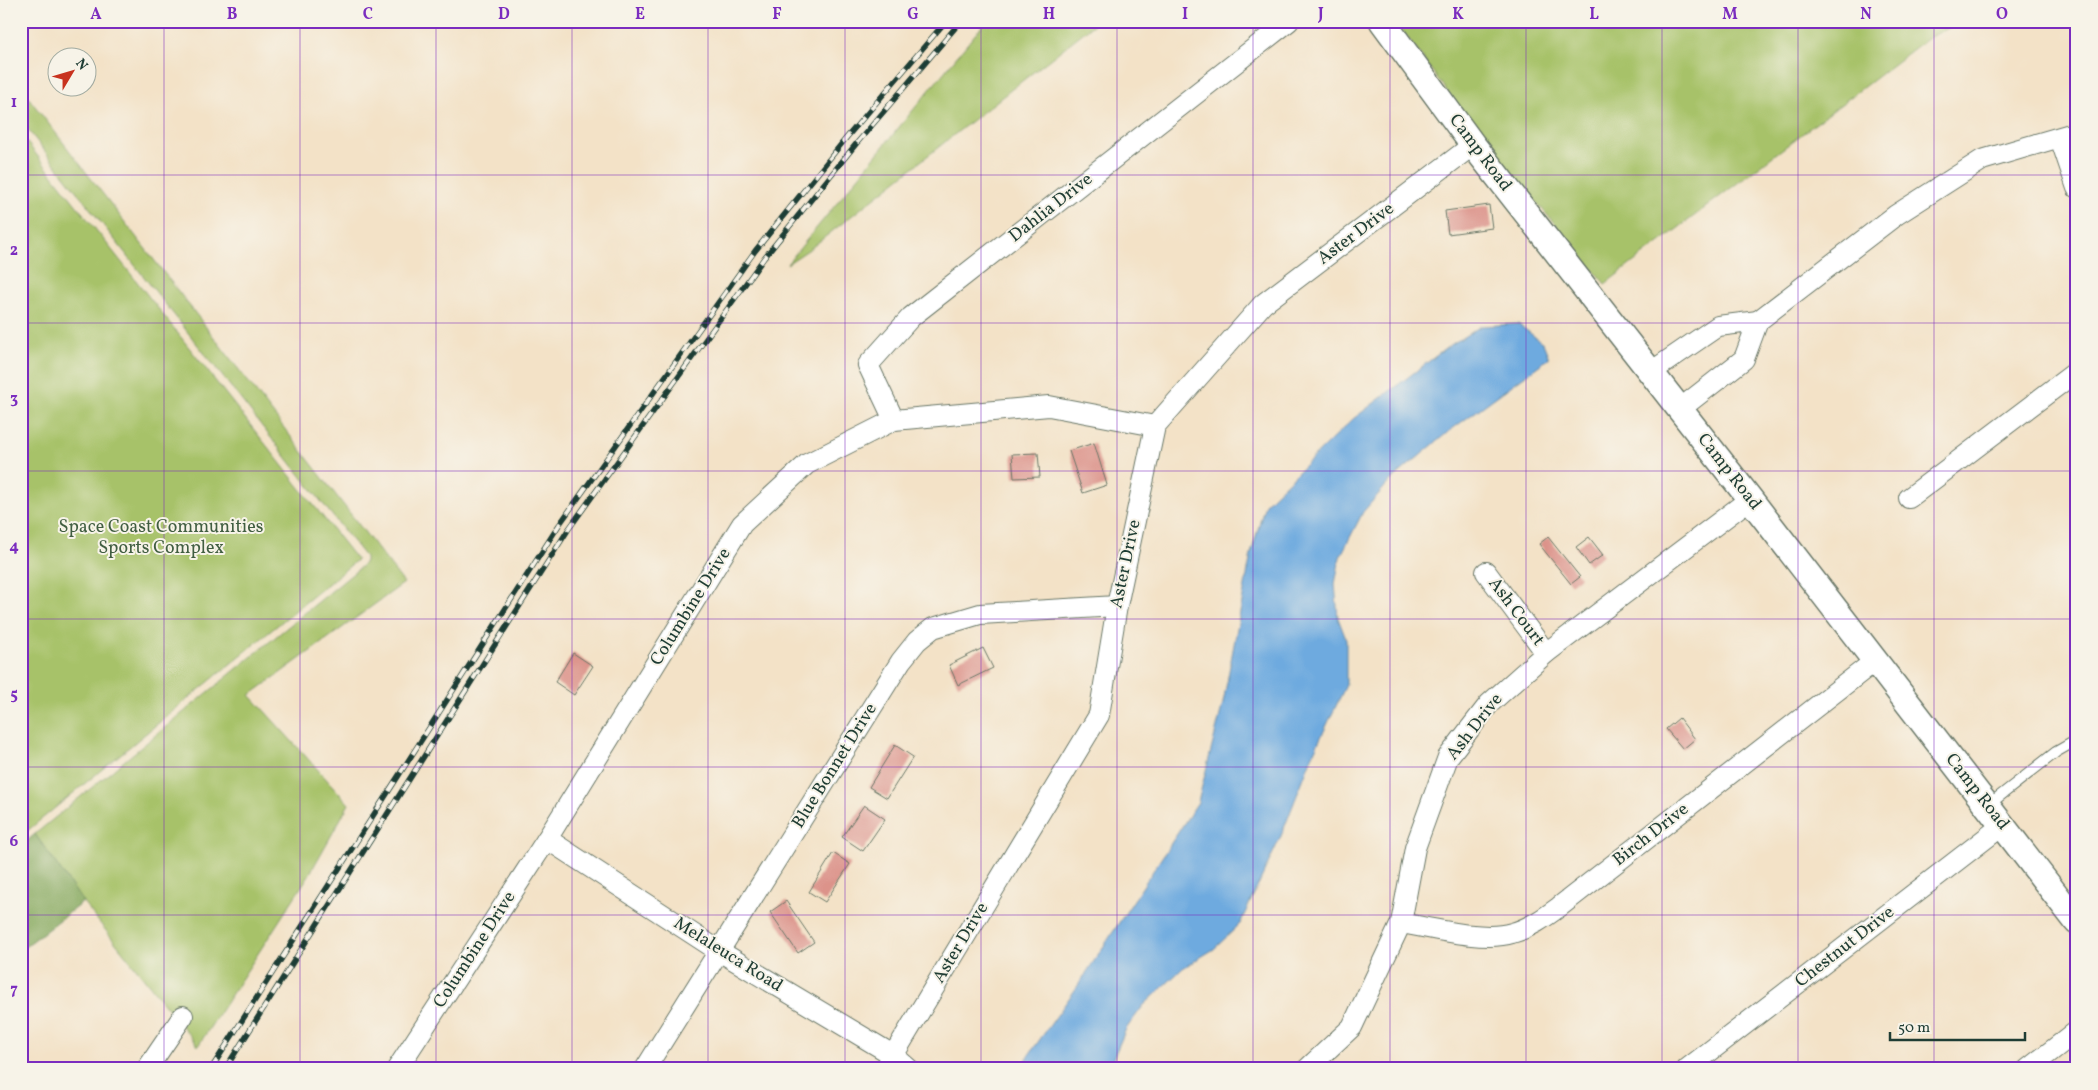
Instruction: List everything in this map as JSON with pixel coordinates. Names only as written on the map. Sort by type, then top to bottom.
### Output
[{"type":"street","name":"Dahlia Drive","points":[[894,420],[868,365],[911,317],[1288,21]]},
{"type":"street","name":"Camp Road","points":[[1382,21],[1473,145],[2077,922]]},
{"type":"street","points":[[1651,372],[1718,326],[1758,321],[1896,215],[1982,160],[2068,135],[2077,188]]},
{"type":"street","name":"Aster Drive","points":[[889,1062],[1099,715],[1117,606],[1155,426],[1263,304],[1473,145]]},
{"type":"street","points":[[1680,409],[1744,359],[1758,321]]},
{"type":"street","points":[[1908,498],[2077,371]]},
{"type":"street","name":"Columbine Drive","points":[[397,1069],[547,839],[742,524],[807,464],[894,420],[1048,406],[1155,426]]},
{"type":"street","name":"Ash Drive","points":[[1307,1069],[1352,1027],[1401,923],[1415,848],[1448,757],[1489,704],[1546,653],[1750,499]]},
{"type":"street","name":"Ash Court","points":[[1486,572],[1546,653]]},
{"type":"street","name":"Blue Bonnet Drive","points":[[645,1069],[895,669],[917,640],[934,628],[980,614],[1117,606]]},
{"type":"street","name":"Birch Drive","points":[[1401,923],[1457,933],[1492,936],[1510,934],[1538,922],[1560,907],[1875,661]]},
{"type":"street","name":"Chestnut Drive","points":[[1687,1069],[2003,825]]},
{"type":"street","name":"Melaleuca Road","points":[[547,839],[889,1062],[909,1069]]},
{"type":"street","points":[[147,1069],[183,1016]]},
{"type":"street","points":[[2028,1069],[2077,1031]]},
{"type":"lane","points":[[1987,806],[2056,752],[2077,740]]},
{"type":"green space","points":[[986,21],[1098,21],[811,248],[787,264]]},
{"type":"green space","points":[[1395,21],[1963,21],[1928,38],[1605,284],[1471,124]]},
{"type":"green space","points":[[21,88],[404,583],[250,695],[349,804],[309,875],[198,1046],[83,902],[35,834],[362,566],[365,557],[21,121]]},
{"type":"green space","name":"Space Coast Communities Sports Complex","points":[[21,135],[357,560],[21,836]]},
{"type":"green space","points":[[35,834],[83,902],[21,950],[21,846]]},
{"type":"water","points":[[1518,324],[1543,343],[1549,358],[1448,432],[1390,481],[1363,512],[1340,557],[1335,584],[1338,618],[1346,639],[1346,685],[1313,754],[1281,836],[1240,924],[1214,949],[1183,968],[1143,1006],[1126,1029],[1114,1056],[1111,1069],[1019,1069],[1077,987],[1198,802],[1223,703],[1251,554],[1265,504],[1353,419],[1449,346],[1481,326]]},
{"type":"building","points":[[1489,205],[1492,228],[1448,234],[1445,211]]},
{"type":"building","points":[[1094,443],[1107,485],[1083,493],[1069,451]]},
{"type":"building","points":[[1038,453],[1040,477],[1014,478],[1012,454]]},
{"type":"building","points":[[1548,537],[1580,577],[1571,584],[1539,544]]},
{"type":"building","points":[[1589,537],[1603,555],[1589,565],[1576,547]]},
{"type":"building","points":[[983,648],[993,668],[958,685],[949,665]]},
{"type":"building","points":[[573,653],[593,666],[574,695],[555,682]]},
{"type":"building","points":[[1679,718],[1695,739],[1683,749],[1666,729]]},
{"type":"building","points":[[895,745],[913,757],[887,798],[869,787]]},
{"type":"building","points":[[864,805],[885,819],[863,851],[842,837]]},
{"type":"building","points":[[833,853],[850,864],[825,902],[809,892]]},
{"type":"building","points":[[786,901],[814,942],[798,953],[770,912]]},
{"type":"railway","points":[[211,1069],[559,525],[755,251],[847,137],[946,21]]},
{"type":"railway","points":[[225,1069],[568,530],[764,258],[856,144],[961,21]]}]
